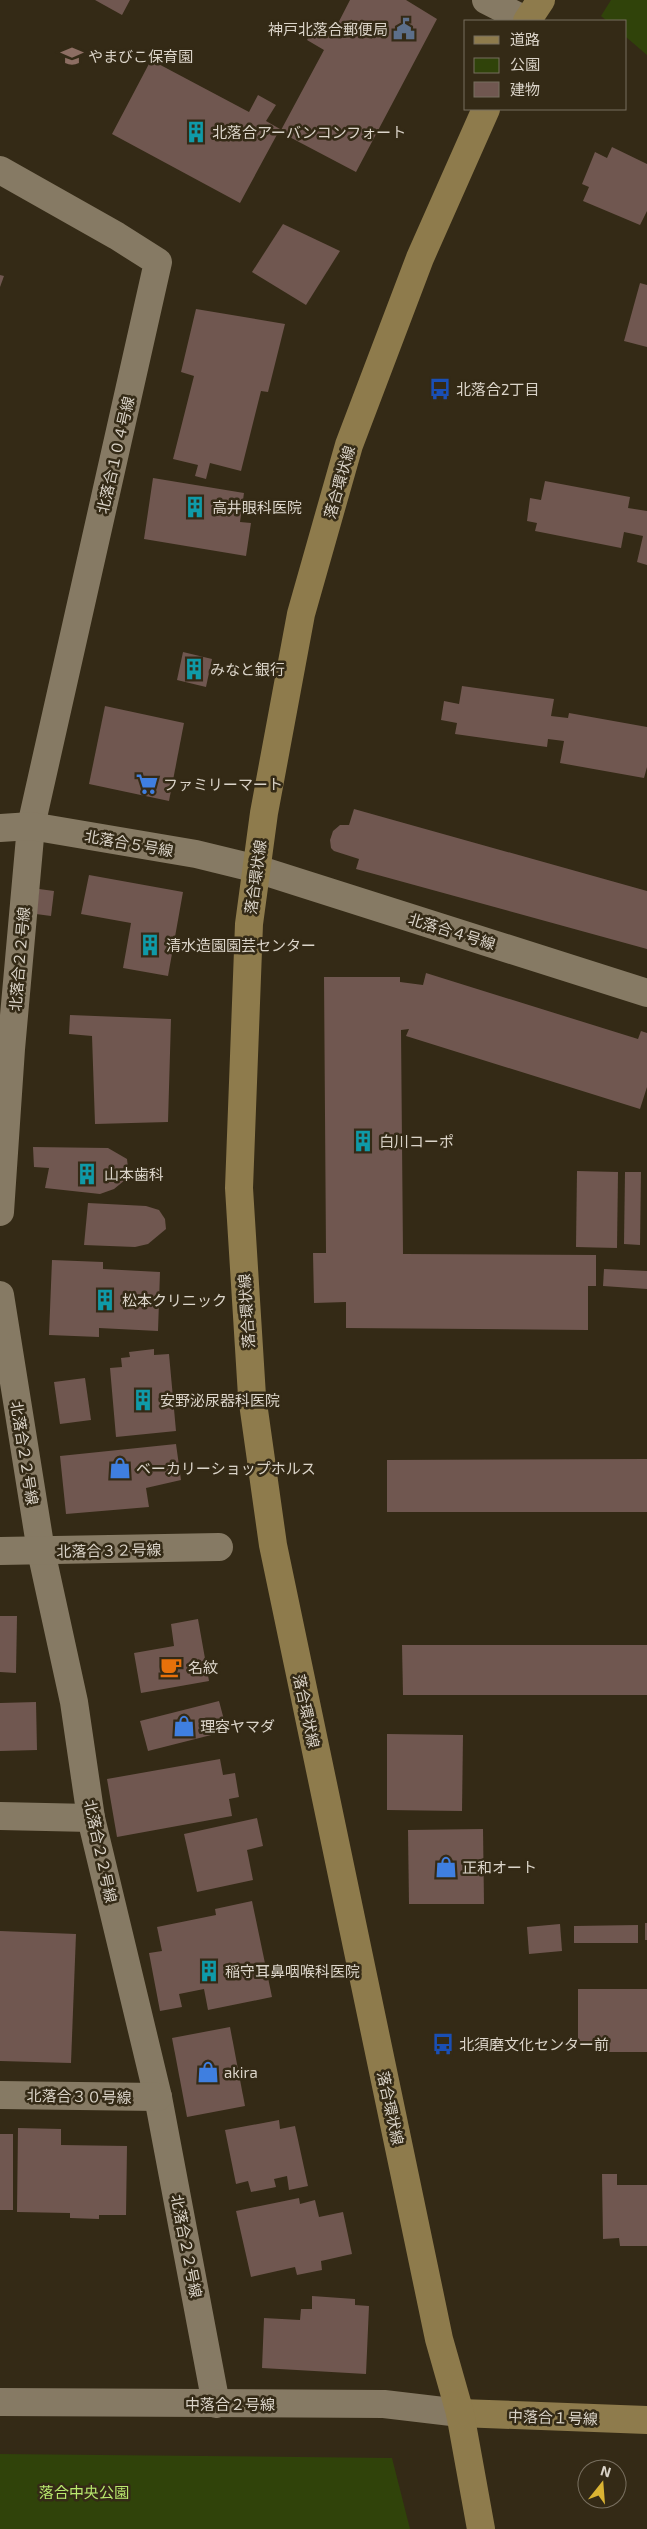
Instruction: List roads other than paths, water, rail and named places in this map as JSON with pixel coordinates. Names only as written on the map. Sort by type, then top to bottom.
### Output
[{"type":"street","points":[[486,0],[525,20]]},
{"type":"street","points":[[528,20],[541,0]]},
{"type":"street","name":"落合環状線","points":[[481,2529],[460,2413],[439,2339],[273,1545],[252,1396],[239,1188],[249,924],[264,813],[301,614],[349,445],[420,258],[486,110]]},
{"type":"street","name":"北落合１０４号線","points":[[0,170],[118,236],[158,262],[31,826]]},
{"type":"street","name":"北落合５号線","points":[[0,828],[31,826],[196,854],[257,868]]},
{"type":"street","name":"北落合２２号線","points":[[0,1212],[11,1048],[31,826]]},
{"type":"street","name":"北落合４号線","points":[[257,868],[647,993]]},
{"type":"street","name":"北落合２２号線","points":[[0,1295],[41,1551],[74,1702],[92,1818],[158,2097],[216,2404]]},
{"type":"street","name":"北落合３２号線","points":[[0,1550],[219,1548]]},
{"type":"street","points":[[0,1816],[92,1818]]},
{"type":"street","name":"北落合３０号線","points":[[0,2095],[158,2097]]},
{"type":"street","name":"中落合２号線","points":[[0,2402],[384,2404],[460,2413]]},
{"type":"street","name":"中落合１号線","points":[[460,2413],[647,2420]]},
{"type":"place","name":"神戸北落合郵便局","points":[[404,29]]},
{"type":"place","name":"やまびこ保育園","points":[[72,56]]},
{"type":"place","name":"北落合アーバンコンフォート","points":[[196,132]]},
{"type":"place","name":"北落合2丁目","points":[[440,389]]},
{"type":"place","name":"高井眼科医院","points":[[195,507]]},
{"type":"place","name":"みなと銀行","points":[[194,669]]},
{"type":"place","name":"ファミリーマート","points":[[147,784]]},
{"type":"place","name":"清水造園園芸センター","points":[[150,945]]},
{"type":"place","name":"白川コーポ","points":[[363,1141]]},
{"type":"place","name":"山本歯科","points":[[87,1174]]},
{"type":"place","name":"松本クリニック","points":[[105,1300]]},
{"type":"place","name":"安野泌尿器科医院","points":[[143,1400]]},
{"type":"place","name":"ベーカリーショップホルス","points":[[120,1468]]},
{"type":"place","name":"名紋","points":[[171,1667]]},
{"type":"place","name":"理容ヤマダ","points":[[184,1726]]},
{"type":"place","name":"正和オート","points":[[446,1867]]},
{"type":"place","name":"稲守耳鼻咽喉科医院","points":[[209,1971]]},
{"type":"place","name":"北須磨文化センター前","points":[[443,2044]]},
{"type":"place","name":"akira","points":[[208,2072]]},
{"type":"park label","name":"落合中央公園","points":[[84,2492]]}]
